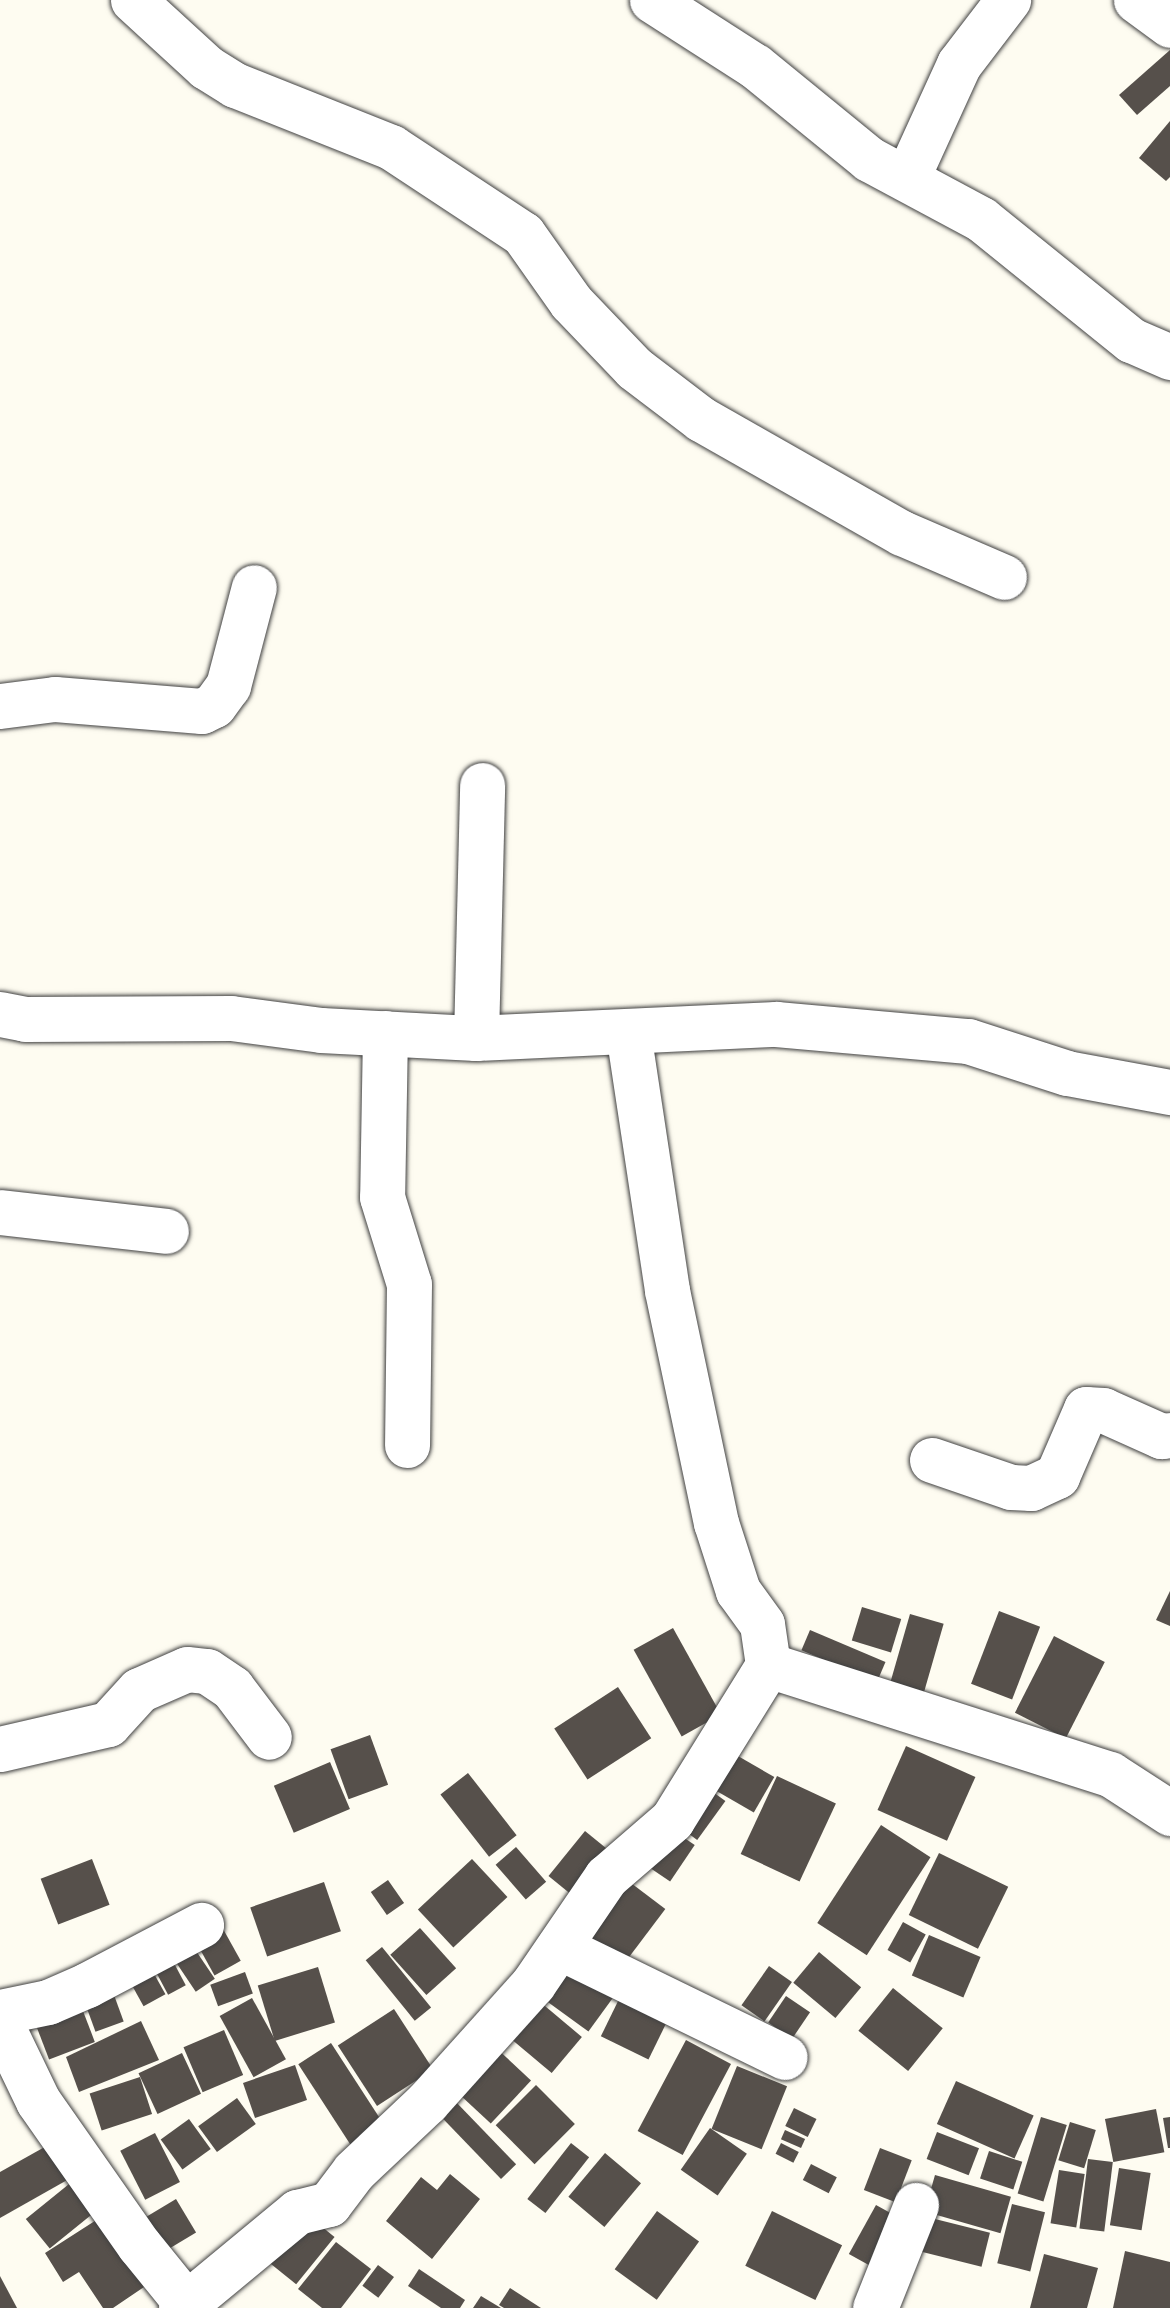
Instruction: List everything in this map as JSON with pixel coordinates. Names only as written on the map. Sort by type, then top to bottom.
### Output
[{"type":"street","points":[[133,0],[206,68],[236,85],[391,147],[523,234],[571,302],[634,368],[701,419],[902,533],[1004,576]]},
{"type":"street","points":[[652,0],[755,66],[869,159],[981,218],[1114,328],[1170,358]]},
{"type":"street","points":[[906,178],[959,64],[1008,0]]},
{"type":"street","points":[[1136,0],[1170,25]]},
{"type":"street","points":[[0,706],[55,699],[202,711],[214,705],[228,686],[254,587]]},
{"type":"street","points":[[476,1038],[482,785]]},
{"type":"street","points":[[0,1014],[25,1019],[231,1018],[476,1038],[776,1024],[908,1033],[999,1048],[1066,1073],[1170,1092]]},
{"type":"street","points":[[0,2022],[38,2101],[186,2307],[297,2212],[329,2204],[354,2171],[427,2102],[532,1984],[606,1877],[672,1820],[763,1680],[768,1665],[762,1624],[738,1591],[716,1523],[667,1290],[628,1032]]},
{"type":"street","points":[[385,1033],[382,1197],[410,1284],[407,1446]]},
{"type":"street","points":[[0,1212],[166,1230]]},
{"type":"street","points":[[932,1460],[1011,1487],[1031,1488],[1057,1476],[1086,1410],[1103,1410],[1160,1436],[1170,1435]]},
{"type":"street","points":[[768,1665],[1110,1774],[1170,1812]]},
{"type":"street","points":[[0,1749],[108,1724],[139,1690],[187,1670],[207,1671],[232,1688],[269,1738]]},
{"type":"street","points":[[0,2012],[48,2002],[201,1925]]},
{"type":"street","points":[[558,1947],[785,2058]]},
{"type":"street","points":[[875,2308],[916,2205]]},
{"type":"building","points":[[1170,50],[1170,86],[1137,115],[1119,95]]},
{"type":"building","points":[[1170,121],[1170,177],[1166,181],[1139,158]]},
{"type":"building","points":[[1170,1591],[1170,1626],[1156,1620]]},
{"type":"building","points":[[862,1607],[901,1619],[891,1652],[852,1640]]},
{"type":"building","points":[[999,1611],[1040,1627],[1012,1700],[971,1684]]},
{"type":"building","points":[[910,1614],[944,1624],[923,1696],[889,1686]]},
{"type":"building","points":[[673,1628],[721,1715],[682,1736],[634,1650]]},
{"type":"building","points":[[810,1630],[885,1662],[877,1682],[801,1650]]},
{"type":"building","points":[[1054,1636],[1105,1662],[1066,1739],[1015,1713]]},
{"type":"building","points":[[618,1687],[651,1738],[587,1780],[554,1728]]},
{"type":"building","points":[[370,1735],[388,1785],[349,1799],[331,1749]]},
{"type":"building","points":[[906,1746],[975,1777],[947,1841],[878,1810]]},
{"type":"building","points":[[731,1752],[774,1777],[754,1813],[710,1788]]},
{"type":"building","points":[[330,1762],[350,1809],[294,1833],[274,1786]]},
{"type":"building","points":[[468,1773],[517,1835],[489,1857],[440,1795]]},
{"type":"building","points":[[777,1776],[836,1803],[800,1881],[741,1854]]},
{"type":"building","points":[[706,1787],[725,1801],[697,1840],[678,1826]]},
{"type":"building","points":[[881,1825],[930,1857],[867,1955],[817,1923]]},
{"type":"building","points":[[585,1831],[613,1854],[576,1899],[548,1876]]},
{"type":"building","points":[[674,1831],[695,1845],[670,1881],[649,1867]]},
{"type":"building","points":[[516,1847],[546,1882],[526,1899],[496,1865]]},
{"type":"building","points":[[939,1853],[1008,1887],[978,1949],[909,1915]]},
{"type":"building","points":[[92,1859],[110,1905],[58,1924],[41,1879]]},
{"type":"building","points":[[472,1859],[507,1897],[453,1947],[418,1909]]},
{"type":"building","points":[[623,1877],[665,1909],[618,1971],[576,1939]]},
{"type":"building","points":[[388,1880],[404,1903],[387,1915],[371,1892]]},
{"type":"building","points":[[324,1882],[341,1931],[267,1957],[250,1907]]},
{"type":"building","points":[[217,1918],[241,1961],[215,1975],[191,1933]]},
{"type":"building","points":[[903,1922],[926,1935],[910,1963],[887,1950]]},
{"type":"building","points":[[420,1928],[456,1968],[426,1995],[390,1955]]},
{"type":"building","points":[[929,1935],[981,1957],[963,1997],[912,1976]]},
{"type":"building","points":[[188,1939],[215,1979],[196,1992],[169,1952]]},
{"type":"building","points":[[382,1947],[431,2008],[415,2021],[366,1960]]},
{"type":"building","points":[[167,1950],[186,1985],[168,1995],[149,1959]]},
{"type":"building","points":[[819,1952],[861,1987],[835,2018],[793,1983]]},
{"type":"building","points":[[147,1961],[165,1994],[144,2006],[125,1973]]},
{"type":"building","points":[[570,1965],[614,1997],[588,2032],[545,2000]]},
{"type":"building","points":[[769,1966],[792,1982],[764,2021],[741,2005]]},
{"type":"building","points":[[318,1967],[335,2022],[275,2041],[258,1985]]},
{"type":"building","points":[[245,1972],[253,1994],[218,2006],[210,1985]]},
{"type":"building","points":[[110,1984],[124,2022],[95,2032],[82,1994]]},
{"type":"building","points":[[893,1988],[943,2028],[908,2071],[858,2031]]},
{"type":"building","points":[[621,1995],[669,2018],[648,2060],[601,2036]]},
{"type":"building","points":[[786,1996],[810,2012],[792,2039],[768,2023]]},
{"type":"building","points":[[78,1998],[95,2042],[49,2059],[32,2016]]},
{"type":"building","points":[[252,1998],[286,2059],[254,2077],[220,2016]]},
{"type":"building","points":[[539,2001],[582,2037],[552,2073],[509,2037]]},
{"type":"building","points":[[394,2009],[433,2069],[377,2106],[338,2045]]},
{"type":"building","points":[[141,2021],[159,2060],[79,2092],[66,2057]]},
{"type":"building","points":[[224,2030],[243,2075],[203,2092],[183,2047]]},
{"type":"building","points":[[686,2040],[731,2064],[683,2155],[638,2131]]},
{"type":"building","points":[[331,2043],[384,2125],[352,2146],[298,2064]]},
{"type":"building","points":[[493,2045],[531,2080],[491,2124],[453,2088]]},
{"type":"building","points":[[182,2053],[201,2094],[158,2114],[138,2073]]},
{"type":"building","points":[[295,2065],[307,2100],[255,2118],[243,2083]]},
{"type":"building","points":[[737,2066],[787,2086],[762,2149],[712,2129]]},
{"type":"building","points":[[140,2077],[152,2114],[102,2130],[90,2093]]},
{"type":"building","points":[[956,2081],[1034,2116],[1015,2159],[937,2124]]},
{"type":"building","points":[[536,2085],[575,2124],[535,2164],[496,2125]]},
{"type":"building","points":[[237,2098],[256,2124],[217,2152],[198,2126]]},
{"type":"building","points":[[455,2101],[516,2164],[501,2179],[440,2116]]},
{"type":"building","points":[[794,2108],[816,2119],[808,2137],[785,2126]]},
{"type":"building","points":[[1156,2109],[1164,2152],[1113,2162],[1105,2119]]},
{"type":"building","points":[[1041,2117],[1067,2125],[1043,2201],[1018,2194]]},
{"type":"building","points":[[1170,2117],[1170,2148],[1168,2148],[1163,2118]]},
{"type":"building","points":[[189,2119],[211,2149],[182,2170],[161,2140]]},
{"type":"building","points":[[1070,2122],[1096,2130],[1084,2168],[1058,2160]]},
{"type":"building","points":[[710,2128],[747,2154],[718,2196],[681,2170]]},
{"type":"building","points":[[785,2130],[805,2139],[801,2148],[781,2139]]},
{"type":"building","points":[[937,2132],[979,2148],[969,2175],[927,2159]]},
{"type":"building","points":[[155,2133],[180,2182],[145,2200],[120,2151]]},
{"type":"building","points":[[571,2143],[589,2157],[545,2213],[527,2199]]},
{"type":"building","points":[[781,2143],[799,2152],[793,2163],[776,2154]]},
{"type":"building","points":[[50,2144],[69,2179],[0,2218],[0,2172]]},
{"type":"building","points":[[880,2148],[912,2160],[896,2202],[864,2190]]},
{"type":"building","points":[[989,2151],[1022,2162],[1013,2189],[980,2179]]},
{"type":"building","points":[[605,2153],[641,2183],[604,2227],[568,2197]]},
{"type":"building","points":[[1088,2159],[1113,2162],[1104,2232],[1079,2228]]},
{"type":"building","points":[[811,2164],[837,2177],[829,2193],[803,2180]]},
{"type":"building","points":[[1119,2168],[1151,2173],[1142,2230],[1110,2225]]},
{"type":"building","points":[[1059,2170],[1085,2174],[1076,2227],[1051,2223]]},
{"type":"building","points":[[450,2174],[480,2199],[432,2259],[386,2221],[421,2177],[437,2190]]},
{"type":"building","points":[[935,2175],[1011,2197],[1000,2233],[925,2212]]},
{"type":"building","points":[[74,2180],[98,2210],[50,2249],[26,2219]]},
{"type":"building","points":[[176,2199],[196,2232],[167,2250],[147,2217]]},
{"type":"building","points":[[1012,2204],[1045,2212],[1030,2271],[997,2263]]},
{"type":"building","points":[[876,2205],[901,2219],[874,2268],[849,2254]]},
{"type":"building","points":[[657,2211],[699,2242],[657,2300],[615,2269]]},
{"type":"building","points":[[772,2211],[842,2245],[815,2300],[745,2266]]},
{"type":"building","points":[[305,2213],[335,2237],[296,2284],[267,2260]]},
{"type":"building","points":[[923,2216],[990,2233],[981,2267],[915,2250]]},
{"type":"building","points":[[101,2217],[144,2287],[113,2308],[103,2308],[79,2272],[63,2282],[45,2253]]},
{"type":"building","points":[[336,2242],[371,2269],[341,2308],[322,2308],[298,2289]]},
{"type":"building","points":[[1125,2251],[1170,2262],[1170,2308],[1113,2308]]},
{"type":"building","points":[[1044,2254],[1098,2268],[1087,2308],[1030,2308]]},
{"type":"building","points":[[378,2265],[394,2277],[378,2298],[362,2286]]},
{"type":"building","points":[[419,2269],[465,2300],[460,2308],[441,2308],[408,2286]]},
{"type":"building","points":[[0,2276],[17,2308],[0,2308]]},
{"type":"building","points":[[510,2288],[541,2308],[499,2305]]},
{"type":"building","points":[[481,2296],[501,2308],[473,2308]]}]
